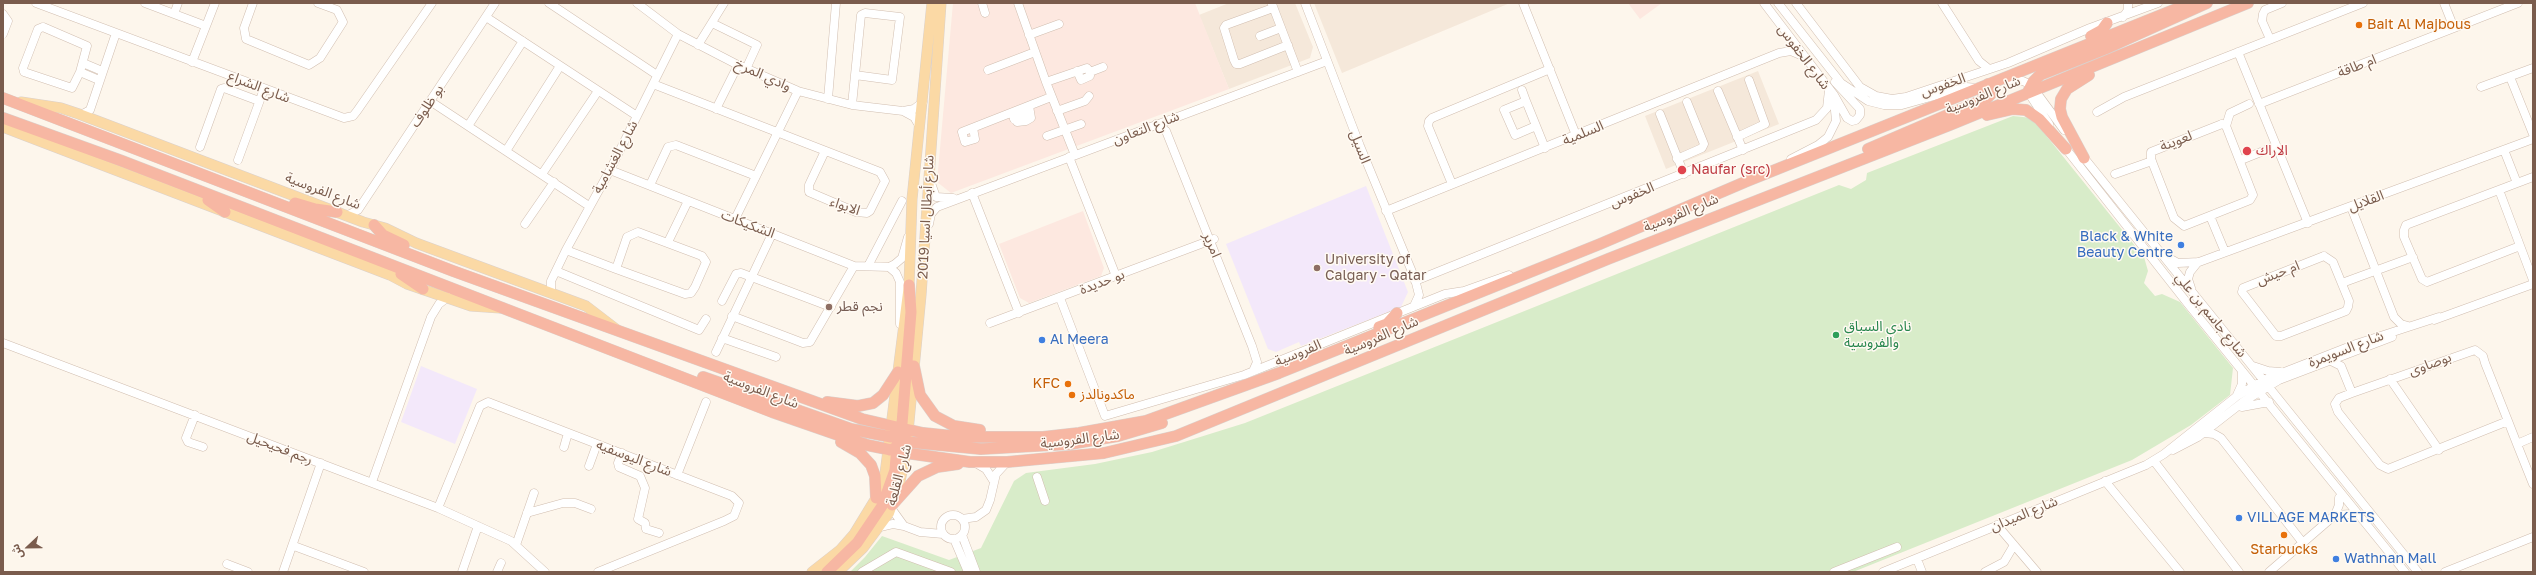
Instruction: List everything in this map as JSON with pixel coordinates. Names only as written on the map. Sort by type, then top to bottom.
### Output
[{"type":"highway","name":"شارع الفروسية","points":[[3,118],[122,161],[322,239],[672,371],[772,412],[867,445],[899,440],[962,437],[1013,438],[1079,434],[1146,421],[1279,374],[1535,269],[1600,244],[1745,182],[2191,3]]},
{"type":"highway","points":[[2032,89],[2043,74],[2105,50],[2207,3]]},
{"type":"highway","name":"شارع الفروسية","points":[[5,99],[444,268],[816,404],[899,440],[972,462],[1007,462],[1104,453],[1176,436],[1608,259],[1950,125],[2032,89],[2137,49],[2248,3]]},
{"type":"highway","points":[[2054,58],[2102,30],[2107,23]]},
{"type":"highway","points":[[2084,158],[2062,117],[2060,103],[2064,94],[2076,82],[2137,49]]},
{"type":"highway","points":[[1820,175],[1841,162],[1897,136],[1985,99],[1990,94],[1986,84]]},
{"type":"highway","points":[[1950,125],[2012,109],[2026,110],[2039,119],[2066,149]]},
{"type":"highway","points":[[122,161],[140,172],[206,199],[225,212]]},
{"type":"highway","points":[[235,187],[253,189],[315,209],[342,214]]},
{"type":"highway","points":[[368,224],[383,235],[444,268]]},
{"type":"highway","points":[[322,239],[346,252],[406,276],[426,290]]},
{"type":"highway","points":[[818,571],[857,543],[878,513],[891,482],[899,440],[911,312],[908,285]]},
{"type":"highway","points":[[1279,374],[1310,356],[1386,324],[1397,313]]},
{"type":"highway","points":[[914,366],[920,395],[926,405],[940,420],[954,426],[969,430],[1020,431],[1096,425],[1118,427]]},
{"type":"highway","points":[[672,371],[693,373],[851,429],[899,440],[981,449],[1070,444],[1145,430],[1180,416],[1203,401]]},
{"type":"highway","points":[[816,404],[824,401],[858,406],[873,403],[883,395],[898,372]]},
{"type":"highway","points":[[772,412],[860,453],[873,470],[876,498]]},
{"type":"highway","points":[[892,506],[918,476],[937,468],[972,462]]},
{"type":"main road","name":"شارع أبطال اسيا 2019","points":[[899,440],[898,372],[900,341],[908,285],[910,230],[932,3]]},
{"type":"main road","name":"شارع أبطال اسيا 2019","points":[[899,440],[914,366],[921,295],[930,143],[941,3]]},
{"type":"main road","points":[[939,21],[946,3]]},
{"type":"main road","name":"شارع الفروسية","points":[[5,99],[86,112],[95,121],[586,306],[620,332]]},
{"type":"main road","name":"شارع الفروسية","points":[[3,127],[426,290],[474,307],[505,308]]},
{"type":"main road","name":"شارع القلعة","points":[[818,571],[854,534],[876,498],[899,440]]},
{"type":"main road","name":"شارع القلعة","points":[[838,572],[863,548],[880,527],[892,506],[899,440]]},
{"type":"street","name":"شارع الشراع","points":[[36,3],[340,117],[349,118],[357,112],[432,3]]},
{"type":"street","points":[[145,3],[206,26]]},
{"type":"street","points":[[174,14],[178,3]]},
{"type":"street","points":[[192,62],[215,3]]},
{"type":"street","points":[[253,3],[244,28],[246,39],[309,65],[320,58],[343,22],[337,10],[318,3]]},
{"type":"street","name":"بو ظلوف","points":[[342,214],[358,210],[495,3]]},
{"type":"street","points":[[549,3],[657,75]]},
{"type":"street","name":"وادي المرخ","points":[[636,3],[678,34],[698,45],[738,65],[798,91],[852,105],[903,111]]},
{"type":"street","points":[[698,45],[724,3]]},
{"type":"street","points":[[828,99],[836,3]]},
{"type":"street","points":[[982,3],[985,12]]},
{"type":"street","points":[[1018,3],[1116,276]]},
{"type":"street","name":"السيل","points":[[1305,3],[1386,211],[1419,290]]},
{"type":"street","points":[[1523,3],[1576,135]]},
{"type":"street","name":"شارع الخفوس","points":[[1745,182],[1818,145],[1828,137],[1833,129],[1837,116],[1830,91],[1764,3]]},
{"type":"street","name":"شارع الخفوس","points":[[1778,3],[1818,57],[1848,89],[1868,100],[1884,106],[1912,104],[1966,87],[1986,84]]},
{"type":"street","name":"الخفوس","points":[[1796,3],[1854,80],[1872,94],[1887,98],[1901,98],[1989,69],[2158,3]]},
{"type":"street","points":[[1942,3],[1977,57],[1989,69]]},
{"type":"street","points":[[2123,17],[2128,10],[2128,3]]},
{"type":"street","points":[[2131,3],[2142,9]]},
{"type":"street","points":[[2270,39],[2262,18],[2265,10],[2282,3]]},
{"type":"street","points":[[2097,112],[2124,97],[2363,3]]},
{"type":"street","points":[[2444,3],[2454,28]]},
{"type":"street","name":"ام طاقة","points":[[2259,104],[2518,3]]},
{"type":"street","points":[[1288,45],[1240,64],[1236,64],[1224,28],[1226,25],[1272,6],[1288,45],[1298,72]]},
{"type":"street","points":[[852,105],[861,14],[865,13],[900,17],[892,80],[855,75]]},
{"type":"street","points":[[3,14],[8,17],[8,21],[3,34]]},
{"type":"street","points":[[486,17],[637,116]]},
{"type":"street","points":[[712,23],[757,45],[746,68]]},
{"type":"street","points":[[1029,35],[1059,24]]},
{"type":"street","points":[[43,27],[86,44],[88,49],[80,72],[74,87],[69,89],[27,74],[22,68],[38,29],[43,27]]},
{"type":"street","points":[[1260,36],[1281,28]]},
{"type":"street","points":[[1779,53],[1786,43],[1784,29]]},
{"type":"street","points":[[86,112],[116,33]]},
{"type":"street","name":"شارع الغشامية","points":[[541,289],[551,281],[589,206],[610,170],[678,34]]},
{"type":"street","points":[[468,126],[523,41]]},
{"type":"street","name":"السلمية","points":[[1386,211],[1779,53],[1791,51],[1803,56]]},
{"type":"street","points":[[988,70],[1035,52]]},
{"type":"street","points":[[2238,52],[2308,223]]},
{"type":"street","points":[[1818,57],[1842,91],[1859,108],[1860,113],[1858,118],[1852,121],[1847,118],[1830,91]]},
{"type":"street","points":[[1971,75],[1977,68],[1977,57]]},
{"type":"street","name":"شارع التعاون","points":[[921,295],[932,214],[937,207],[1327,61]]},
{"type":"street","points":[[84,64],[102,71]]},
{"type":"street","points":[[716,110],[738,65]]},
{"type":"street","points":[[506,151],[560,66]]},
{"type":"street","points":[[1046,82],[1088,68],[1090,72],[1103,67]]},
{"type":"street","points":[[2481,87],[2533,68]]},
{"type":"street","points":[[1452,184],[1428,126],[1429,121],[1550,69]]},
{"type":"street","points":[[80,72],[99,80]]},
{"type":"street","points":[[2510,77],[2533,134]]},
{"type":"street","points":[[1737,137],[1765,124],[1749,80]]},
{"type":"street","points":[[1986,84],[2010,80],[2032,89]]},
{"type":"street","name":"الابواء","points":[[653,84],[716,110],[825,150],[883,175],[885,181],[870,211],[867,213],[856,212],[809,192],[809,186],[825,150]]},
{"type":"street","points":[[200,147],[220,89],[224,88],[259,101]]},
{"type":"street","points":[[238,160],[264,88]]},
{"type":"street","name":"شارع جاسم بن علي","points":[[2032,89],[2043,100],[2084,158],[2281,400],[2418,572]]},
{"type":"street","name":"شارع جاسم بن علي","points":[[2032,89],[2035,104],[2066,149],[2405,572]]},
{"type":"street","points":[[1522,90],[1545,148]]},
{"type":"street","points":[[542,174],[598,91]]},
{"type":"street","points":[[735,219],[798,91]]},
{"type":"street","points":[[1718,91],[1742,150]]},
{"type":"street","name":"الخفوس","points":[[1415,281],[1684,174],[1819,118],[1828,104],[1830,91]]},
{"type":"street","points":[[1057,111],[1085,101],[1089,96]]},
{"type":"street","points":[[973,128],[1029,110],[1051,97]]},
{"type":"street","points":[[2035,104],[2037,98],[2043,100]]},
{"type":"street","points":[[430,101],[589,206]]},
{"type":"street","points":[[1526,101],[1503,107],[1515,135],[1536,126]]},
{"type":"street","points":[[903,111],[914,109],[922,102]]},
{"type":"street","points":[[1677,159],[1702,148],[1704,144],[1687,102]]},
{"type":"street","points":[[2226,126],[2230,113],[2249,104]]},
{"type":"street","points":[[1012,116],[1019,123],[1026,122],[1031,118],[1029,110]]},
{"type":"street","points":[[903,111],[914,117],[920,127]]},
{"type":"street","points":[[1660,114],[1684,174]]},
{"type":"street","name":"امرير","points":[[1171,119],[1169,129],[1257,360],[1253,371]]},
{"type":"street","points":[[1047,136],[1081,124]]},
{"type":"street","name":"امرير","points":[[1156,124],[1166,131],[1260,354],[1266,362],[1272,364]]},
{"type":"street","name":"لعوينة","points":[[2222,124],[2226,126],[2241,160],[2253,195],[2250,200],[2184,226],[2178,223],[2152,160],[2153,150],[2222,124]]},
{"type":"street","name":"القلايل","points":[[2160,251],[2178,263],[2199,262],[2533,139]]},
{"type":"street","name":"شارع التعاون","points":[[930,143],[933,193],[936,197],[945,199],[969,195]]},
{"type":"street","points":[[650,185],[668,147],[676,145],[756,176]]},
{"type":"street","points":[[2241,160],[2276,146]]},
{"type":"street","points":[[2504,150],[2517,183]]},
{"type":"street","points":[[2115,174],[2152,160]]},
{"type":"street","name":"الشكيكات","points":[[610,170],[854,266],[889,267]]},
{"type":"street","points":[[2520,246],[2427,282],[2422,279],[2404,237],[2406,225],[2533,177]]},
{"type":"street","points":[[525,224],[554,182]]},
{"type":"street","points":[[2499,190],[2533,280]]},
{"type":"street","points":[[969,195],[1019,313]]},
{"type":"street","points":[[668,242],[688,201]]},
{"type":"street","points":[[868,266],[902,201]]},
{"type":"street","points":[[2351,206],[2394,316],[2398,322],[2408,326]]},
{"type":"street","points":[[358,210],[368,224]]},
{"type":"street","points":[[2210,216],[2225,252]]},
{"type":"street","points":[[900,341],[900,282],[896,273],[889,267],[902,258],[910,230]]},
{"type":"street","points":[[566,250],[616,269],[685,294],[691,293],[706,265],[705,259],[668,242],[638,232],[630,234],[616,269]]},
{"type":"street","points":[[716,352],[772,234]]},
{"type":"street","name":"بو حديدة","points":[[990,323],[1212,240]]},
{"type":"street","name":"ام حيش","points":[[2324,256],[2333,262],[2342,282],[2349,301],[2346,311],[2281,336],[2272,332],[2242,292],[2246,285],[2324,256]]},
{"type":"street","points":[[2342,282],[2413,257]]},
{"type":"street","points":[[2192,292],[2188,279],[2190,272],[2199,262]]},
{"type":"street","points":[[732,316],[803,343],[810,342],[854,266]]},
{"type":"street","name":"الفروسية","points":[[1060,298],[1105,416],[1253,371],[1434,298],[1535,269]]},
{"type":"street","points":[[556,271],[699,330],[706,319]]},
{"type":"street","points":[[722,301],[736,274],[752,276],[831,307]]},
{"type":"street","name":"شارع الغشامية","points":[[551,281],[551,292]]},
{"type":"street","name":"شارع السويمرة","points":[[2286,374],[2330,361],[2439,317],[2533,284]]},
{"type":"street","points":[[426,290],[433,301],[431,318]]},
{"type":"street","points":[[1414,306],[1418,299],[1419,290],[1434,298]]},
{"type":"street","points":[[372,482],[431,318],[439,304],[448,297]]},
{"type":"street","points":[[2386,333],[2392,326],[2394,316]]},
{"type":"street","name":"شارع السويمرة","points":[[2257,388],[2286,374],[2386,333],[2439,317]]},
{"type":"street","points":[[722,338],[776,357]]},
{"type":"street","name":"رجم فحيحيل","points":[[3,343],[372,482],[488,529],[516,545],[545,572]]},
{"type":"street","name":"بوصاوى","points":[[2439,450],[2393,468],[2385,468],[2380,465],[2338,412],[2335,404],[2339,398],[2475,350],[2483,356],[2533,484]]},
{"type":"street","points":[[2341,366],[2346,355]]},
{"type":"street","points":[[2330,361],[2341,366],[2352,393]]},
{"type":"street","points":[[2251,365],[2268,371],[2286,374],[2280,388],[2281,400]]},
{"type":"street","points":[[2237,396],[2242,384],[2242,370]]},
{"type":"street","points":[[2390,379],[2439,450],[2508,421]]},
{"type":"street","name":"شارع الميدان","points":[[1883,572],[2154,461],[2237,396],[2257,388]]},
{"type":"street","name":"شارع الميدان","points":[[2164,454],[2187,444],[2204,433],[2257,388]]},
{"type":"street","name":"شارع اليوسفيه","points":[[438,508],[483,403],[488,402],[732,496],[738,503],[738,511],[734,516],[724,521],[598,572]]},
{"type":"street","points":[[677,475],[706,402]]},
{"type":"street","points":[[2233,409],[2254,403],[2269,402]]},
{"type":"street","points":[[195,415],[186,438],[188,442],[203,447]]},
{"type":"street","points":[[2221,418],[2221,438]]},
{"type":"street","points":[[564,448],[568,433]]},
{"type":"street","points":[[2204,433],[2211,433],[2221,438],[2303,543]]},
{"type":"street","points":[[2517,444],[2533,437]]},
{"type":"street","points":[[590,466],[597,444]]},
{"type":"street","points":[[622,453],[618,463],[619,467],[640,476],[645,488],[638,519],[644,523],[646,529],[659,533]]},
{"type":"street","points":[[2154,461],[2239,572]]},
{"type":"street","points":[[972,462],[986,469],[993,480]]},
{"type":"street","points":[[964,523],[976,517],[988,505],[993,480],[1000,468],[1007,462]]},
{"type":"street","points":[[283,572],[294,546],[321,463]]},
{"type":"street","points":[[2322,469],[2327,483],[2398,572]]},
{"type":"street","points":[[1038,477],[1045,502]]},
{"type":"street","points":[[2105,481],[2180,572]]},
{"type":"street","points":[[516,545],[534,493]]},
{"type":"street","points":[[2269,572],[2335,515],[2338,509],[2339,498]]},
{"type":"street","points":[[527,513],[563,503],[575,503],[591,509]]},
{"type":"street","points":[[892,506],[904,526]]},
{"type":"street","points":[[2335,515],[2352,514]]},
{"type":"street","points":[[930,532],[951,516],[964,523]]},
{"type":"street","points":[[964,523],[962,535],[976,572]]},
{"type":"street","points":[[880,527],[893,524],[904,526],[920,532],[943,534],[954,539],[968,572]]},
{"type":"street","points":[[942,524],[943,534]]},
{"type":"street","points":[[1997,525],[2037,572]]},
{"type":"street","points":[[462,572],[478,526]]},
{"type":"street","points":[[954,539],[962,535]]},
{"type":"street","points":[[2445,572],[2533,537]]},
{"type":"street","points":[[1985,572],[2004,562],[2014,545]]},
{"type":"street","points":[[294,546],[364,572]]},
{"type":"street","points":[[1834,572],[1897,547]]},
{"type":"street","points":[[862,572],[896,552],[950,572]]},
{"type":"street","points":[[1917,559],[1922,572]]},
{"type":"street","points":[[497,572],[501,563]]},
{"type":"street","points":[[230,567],[248,572]]},
{"type":"shaded area","points":[[953,3],[1195,3],[1229,89],[951,193],[937,182]]},
{"type":"shaded area","points":[[1229,3],[1295,3],[1313,47],[1310,58],[1229,89],[1199,15]]},
{"type":"shaded area","points":[[1314,3],[1510,3],[1342,73]]},
{"type":"shaded area","points":[[1628,3],[1662,3],[1640,19]]},
{"type":"shaded area","points":[[1758,71],[1779,124],[1666,169],[1645,116]]},
{"type":"shaded area","name":"University of Calgary - Qatar","points":[[1366,186],[1408,292],[1401,307],[1301,346],[1299,342],[1276,352],[1268,349],[1226,244]]},
{"type":"shaded area","points":[[1083,211],[1104,268],[1101,276],[1029,303],[1020,298],[999,244]]},
{"type":"shaded area","points":[[421,366],[477,389],[455,444],[401,422]]},
{"type":"green space","name":"نادي السباق والفروسية","points":[[2013,116],[2032,118],[2144,257],[2148,271],[2144,283],[2155,296],[2162,294],[2180,302],[2233,368],[2230,395],[2191,425],[2132,460],[1853,572],[850,572],[865,557],[882,536],[949,560],[981,548],[1014,481],[1026,473],[1095,464],[1152,452],[1245,423],[1839,185],[1851,189],[1866,180],[1867,173]]},
{"type":"place","name":"Bait Al Majbous","points":[[2359,25]]},
{"type":"place","name":"الاراك","points":[[2247,151]]},
{"type":"place","name":"Naufar (src)","points":[[1682,170]]},
{"type":"place","name":"Black & White Beauty Centre","points":[[2181,245]]},
{"type":"place","name":"University of Calgary - Qatar","points":[[1317,268]]},
{"type":"place","name":"نجم قطر","points":[[829,307]]},
{"type":"place","name":"نادي السباق والفروسية","points":[[1836,335]]},
{"type":"place","name":"Al Meera","points":[[1042,340]]},
{"type":"place","name":"KFC","points":[[1068,384]]},
{"type":"place","name":"ماكدونالدز","points":[[1072,395]]},
{"type":"place","name":"VILLAGE MARKETS","points":[[2239,518]]},
{"type":"place","name":"Starbucks","points":[[2284,535]]},
{"type":"place","name":"Wathnan Mall","points":[[2336,559]]}]
